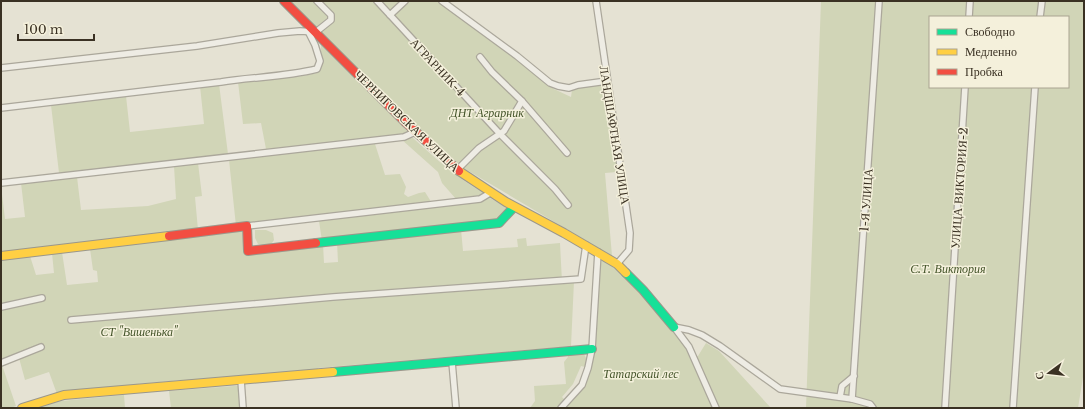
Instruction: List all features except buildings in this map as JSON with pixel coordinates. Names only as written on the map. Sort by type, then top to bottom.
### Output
[{"type":"street","name":"ЧЕРНИГОВСКАЯ УЛИЦА","points":[[284,1],[312,32],[415,132],[457,170],[490,193],[586,245],[617,264],[643,290],[674,328]]},
{"type":"street","points":[[1,68],[197,46],[278,33],[312,32],[331,20],[331,15],[317,1]]},
{"type":"street","name":"АГРАРНИК-4","points":[[377,1],[500,134],[555,189],[568,205]]},
{"type":"street","points":[[390,15],[405,1]]},
{"type":"street","points":[[442,1],[550,82],[558,86],[569,88],[578,85],[607,81]]},
{"type":"street","name":"ЛАНДШАФТНАЯ УЛИЦА","points":[[596,1],[630,233],[629,250],[617,264]]},
{"type":"street","name":"1-Я УЛИЦА","points":[[852,399],[879,1]]},
{"type":"street","points":[[969,16],[970,1]]},
{"type":"street","points":[[1040,16],[1042,1]]},
{"type":"street","points":[[1,108],[238,79],[300,74],[316,69],[320,61],[312,32]]},
{"type":"street","points":[[480,57],[492,72],[522,101],[567,153]]},
{"type":"street","name":"УЛИЦА ВИКТОРИЯ-2","points":[[945,408],[965,88]]},
{"type":"street","points":[[1013,408],[1036,88]]},
{"type":"street","points":[[457,170],[479,148],[504,130],[522,101]]},
{"type":"street","points":[[1,183],[404,137],[415,132]]},
{"type":"street","points":[[1,256],[480,199],[490,193]]},
{"type":"street","points":[[247,226],[248,251],[499,223],[514,207]]},
{"type":"street","points":[[71,320],[333,297],[581,279],[586,245]]},
{"type":"street","points":[[561,408],[582,385],[588,368],[592,348],[598,252]]},
{"type":"street","points":[[1,308],[42,298]]},
{"type":"street","points":[[674,328],[689,330],[708,339],[780,389],[852,399],[870,404],[873,408]]},
{"type":"street","points":[[674,328],[688,347],[716,408]]},
{"type":"street","points":[[1,363],[41,347]]},
{"type":"street","points":[[22,408],[64,395],[452,362],[592,348]]},
{"type":"street","points":[[452,362],[456,408]]},
{"type":"street","points":[[840,397],[842,386],[854,376]]},
{"type":"street","points":[[240,380],[243,408]]},
{"type":"green space","name":"ДНТ Аграрник","points":[[287,1],[440,1],[498,44],[554,89],[571,97],[572,90],[604,85],[608,90],[617,172],[605,173],[612,256],[455,163]]},
{"type":"green space","name":"С.Т. Виктория","points":[[821,1],[1084,1],[1084,371],[1078,408],[806,408]]},
{"type":"green space","points":[[321,45],[408,132],[403,135],[266,149],[261,123],[243,124],[238,82],[303,76],[317,73],[322,64]]},
{"type":"green space","points":[[219,84],[228,154],[59,173],[51,105],[126,96],[130,132],[204,124],[200,86]]},
{"type":"green space","points":[[413,138],[456,175],[484,193],[475,197],[456,199],[442,183],[438,172],[401,139]]},
{"type":"green space","points":[[375,144],[385,175],[400,174],[406,187],[404,194],[408,197],[425,192],[430,200],[429,203],[236,226],[229,160]]},
{"type":"green space","points":[[198,163],[202,196],[195,197],[198,230],[1,254],[1,186],[5,219],[25,217],[21,183],[77,177],[81,210],[148,206],[176,199],[174,166]]},
{"type":"green space","points":[[490,198],[509,209],[497,220],[322,241],[319,221],[481,202]]},
{"type":"green space","name":"СТ \"Вишенька\"","points":[[461,229],[463,251],[518,247],[517,239],[526,238],[527,246],[560,243],[562,282],[574,281],[571,346],[318,368],[318,370],[182,382],[182,380],[137,384],[137,386],[57,394],[49,372],[25,380],[19,358],[44,347],[44,345],[1,361],[1,259],[30,256],[36,275],[54,273],[52,253],[62,252],[67,285],[98,282],[97,271],[93,270],[90,249],[245,230],[247,251],[323,244],[324,263],[338,262],[337,242]]},
{"type":"green space","points":[[255,230],[266,230],[273,233],[274,240],[270,246],[258,244],[255,238]]},
{"type":"green space","name":"Татарский лес","points":[[604,260],[641,294],[686,348],[692,359],[698,356],[706,343],[719,351],[771,408],[565,408],[590,369],[593,360],[600,263]]},
{"type":"green space","points":[[584,354],[587,360],[585,367],[581,366],[573,384],[562,397],[565,400],[557,408],[530,408],[535,401],[534,386],[566,384],[564,362],[568,355]]},
{"type":"green space","points":[[1,365],[16,406],[11,408],[1,408]]},
{"type":"green space","points":[[238,386],[240,408],[171,408],[169,391]]},
{"type":"green space","points":[[124,395],[125,408],[36,408],[61,401]]},
{"type":"traffic: fast","points":[[316,243],[499,223],[514,207]]},
{"type":"traffic: fast","points":[[626,273],[643,290],[674,327]]},
{"type":"traffic: fast","points":[[333,372],[592,349]]},
{"type":"traffic: slow","points":[[459,171],[506,202],[564,233],[617,264],[626,273]]},
{"type":"traffic: slow","points":[[1,256],[169,236]]},
{"type":"traffic: slow","points":[[22,408],[64,395],[333,372]]},
{"type":"traffic: jam","points":[[284,1],[405,122],[459,171]]},
{"type":"traffic: jam","points":[[169,236],[247,226],[248,251],[316,243]]}]
